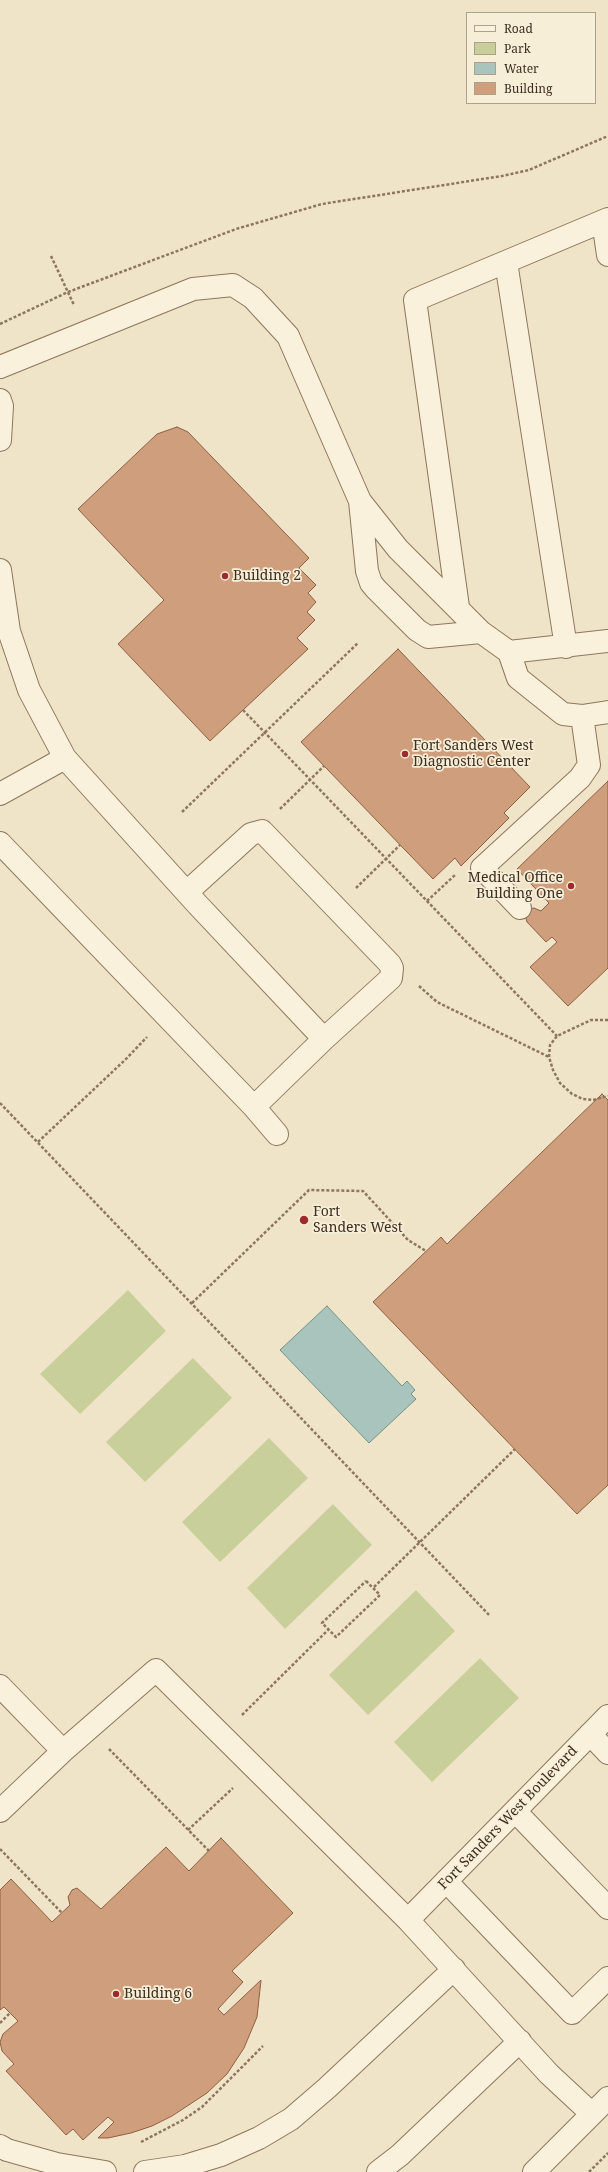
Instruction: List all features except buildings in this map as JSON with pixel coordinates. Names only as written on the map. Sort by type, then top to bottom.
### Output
[{"type":"lane","points":[[458,607],[416,300],[605,220],[608,254]]},
{"type":"lane","points":[[506,262],[566,647]]},
{"type":"lane","points":[[0,367],[193,289],[233,285],[253,298],[288,336],[360,502],[398,549],[482,632],[509,652],[518,678],[563,714],[582,716],[608,712]]},
{"type":"lane","points":[[0,400],[2,406],[0,440]]},
{"type":"lane","points":[[360,502],[367,571],[371,583],[376,589],[417,630],[428,637],[482,632]]},
{"type":"lane","points":[[0,570],[10,631],[29,690],[65,758],[324,1039]]},
{"type":"lane","points":[[509,652],[566,647],[608,641]]},
{"type":"lane","points":[[520,908],[482,868],[580,778],[589,765],[582,716]]},
{"type":"lane","points":[[0,794],[65,758]]},
{"type":"lane","points":[[187,892],[251,834],[259,830],[266,833],[390,964],[391,978],[324,1039],[254,1107]]},
{"type":"lane","points":[[0,843],[254,1107],[277,1134]]},
{"type":"lane","points":[[0,1811],[63,1751],[156,1670],[408,1920],[549,2074],[592,2114]]},
{"type":"lane","points":[[0,1686],[63,1751]]},
{"type":"lane","name":"Fort Sanders West Boulevard","points":[[408,1920],[608,1716]]},
{"type":"lane","points":[[590,1734],[608,1753]]},
{"type":"lane","points":[[515,1811],[608,1908]]},
{"type":"lane","points":[[446,1881],[572,2013],[608,1978]]},
{"type":"lane","points":[[145,2172],[185,2166],[221,2155],[259,2138],[291,2118],[327,2088],[454,1969]]},
{"type":"lane","points":[[378,2172],[400,2155],[520,2041]]},
{"type":"lane","points":[[534,2172],[608,2098]]},
{"type":"lane","points":[[0,2146],[7,2150],[57,2164],[105,2172]]},
{"type":"path","points":[[0,324],[68,292],[236,228],[322,204],[502,176],[529,170],[608,136]]},
{"type":"path","points":[[51,256],[86,331]]},
{"type":"path","points":[[182,812],[358,642]]},
{"type":"path","points":[[243,710],[557,1036]]},
{"type":"path","points":[[259,830],[324,766]]},
{"type":"path","points":[[336,907],[400,845]]},
{"type":"path","points":[[391,978],[418,985],[437,1002],[549,1057]]},
{"type":"path","points":[[38,1142],[126,1059],[130,1052],[167,1017]]},
{"type":"path","points":[[608,1020],[591,1020],[557,1036],[550,1046],[549,1057],[553,1070],[560,1083],[572,1094],[583,1099],[593,1100],[608,1096]]},
{"type":"path","points":[[0,1103],[490,1616]]},
{"type":"path","points":[[192,1303],[309,1190],[362,1192],[408,1240],[426,1251]]},
{"type":"path","points":[[374,1587],[516,1449]]},
{"type":"path","points":[[366,1581],[374,1587],[380,1595],[336,1637],[322,1623],[366,1581]]},
{"type":"path","points":[[222,1735],[328,1630]]},
{"type":"path","points":[[89,1728],[209,1851]]},
{"type":"path","points":[[188,1830],[239,1783]]},
{"type":"path","points":[[0,1849],[62,1913]]},
{"type":"path","points":[[0,2023],[10,2013]]},
{"type":"path","points":[[134,2145],[183,2120],[202,2106],[263,2046]]},
{"type":"path","points":[[589,2172],[608,2153]]},
{"type":"green space","points":[[128,1290],[166,1331],[80,1414],[40,1374]]},
{"type":"green space","points":[[193,1358],[232,1398],[145,1482],[106,1442]]},
{"type":"green space","points":[[269,1438],[308,1478],[220,1562],[182,1522]]},
{"type":"green space","points":[[333,1504],[372,1545],[285,1629],[247,1588]]},
{"type":"green space","points":[[416,1590],[455,1631],[368,1715],[329,1675]]},
{"type":"green space","points":[[480,1658],[519,1698],[432,1782],[394,1742]]},
{"type":"water","points":[[327,1306],[402,1386],[407,1381],[415,1390],[411,1394],[416,1399],[369,1443],[280,1350]]},
{"type":"place","name":"Building 2","points":[[225,576]]},
{"type":"place","name":"Fort Sanders West Diagnostic Center","points":[[405,754]]},
{"type":"place","name":"Medical Office Building One","points":[[571,886]]},
{"type":"place","name":"Fort Sanders West","points":[[304,1220]]},
{"type":"place","name":"Building 6","points":[[116,1994]]}]
